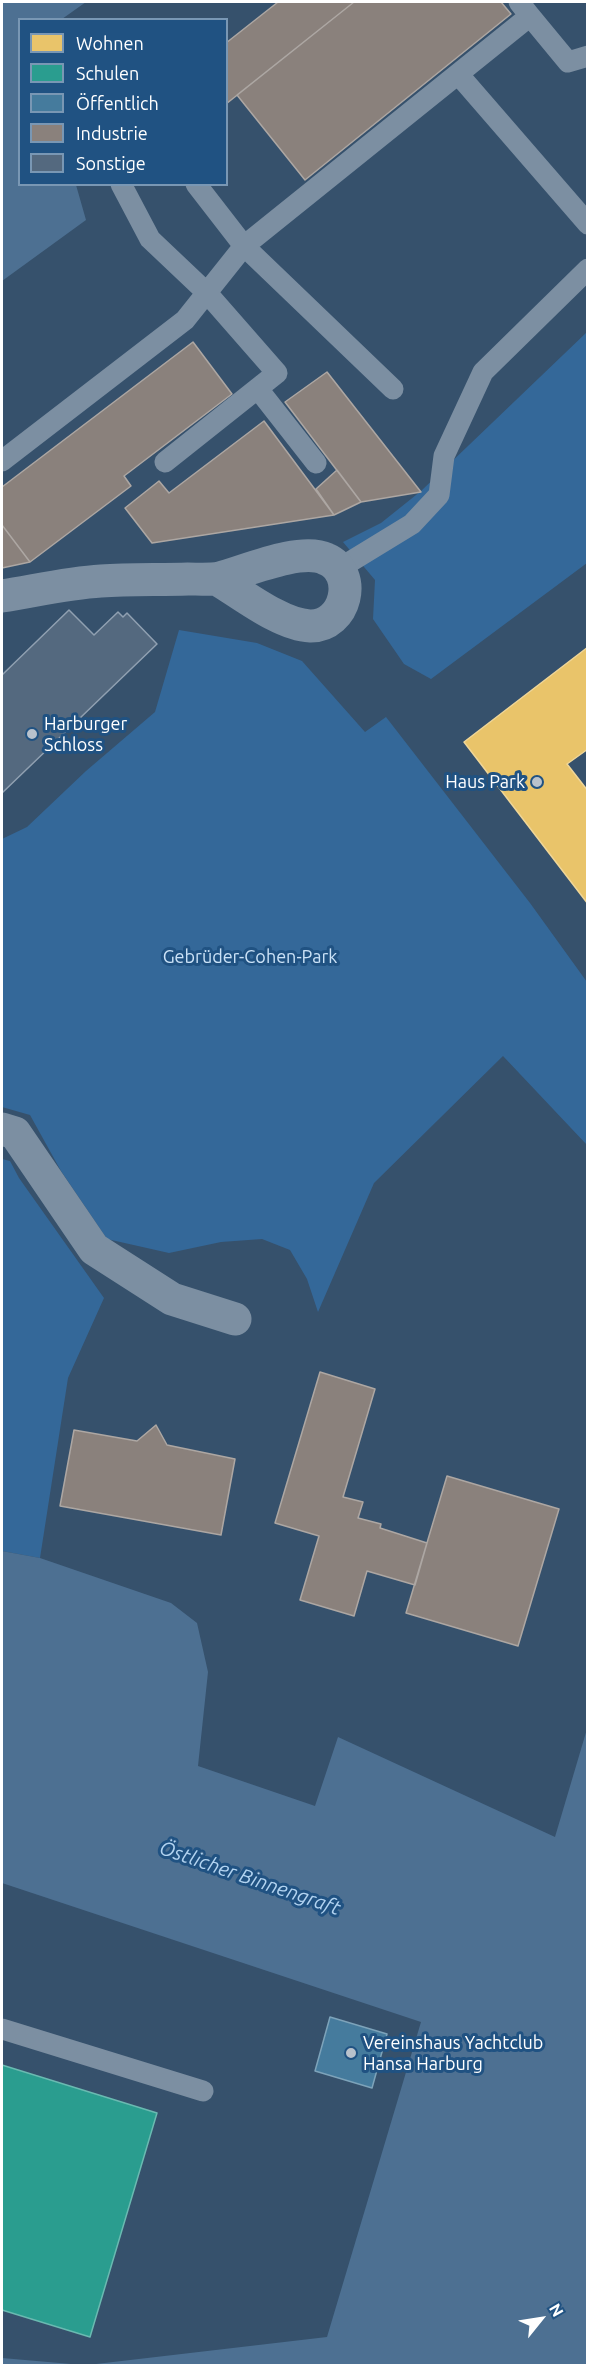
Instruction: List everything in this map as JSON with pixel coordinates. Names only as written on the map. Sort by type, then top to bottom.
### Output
[{"type":"street","points":[[2,596],[100,581],[217,579],[281,559],[300,556],[325,558],[340,568],[346,585],[343,604],[333,618],[323,624],[311,626],[276,615],[217,579]]},
{"type":"street","points":[[2,1129],[15,1133],[94,1249],[172,1299],[235,1319]]},
{"type":"lane","points":[[2,461],[185,320],[244,246],[458,74],[524,9],[568,62],[588,56]]},
{"type":"lane","points":[[458,74],[588,224]]},
{"type":"lane","points":[[122,186],[150,239],[207,293],[277,373],[165,462]]},
{"type":"lane","points":[[198,186],[244,246],[393,389]]},
{"type":"lane","points":[[340,568],[412,524],[439,495],[444,456],[483,372],[588,269]]},
{"type":"lane","points":[[258,389],[316,464]]},
{"type":"lane","points":[[2,2029],[203,2091]]},
{"type":"green space","points":[[587,332],[587,563],[431,679],[404,664],[373,619],[375,580],[343,542],[381,523],[421,491]]},
{"type":"green space","name":"Gebrüder-Cohen-Park","points":[[179,630],[257,643],[302,661],[365,732],[386,717],[530,903],[587,982],[587,1145],[503,1056],[374,1183],[318,1312],[307,1279],[290,1250],[262,1239],[221,1242],[169,1253],[107,1239],[61,1171],[30,1115],[2,1107],[2,839],[27,827],[86,771],[155,712]]},
{"type":"green space","points":[[2,1159],[10,1161],[19,1178],[104,1298],[68,1378],[40,1558],[2,1551]]},
{"type":"water","points":[[2,2],[86,2],[63,18],[18,18],[18,186],[76,186],[86,220],[2,281]]},
{"type":"water","name":"Östlicher Binnengraft","points":[[2,1551],[40,1558],[171,1603],[197,1623],[208,1672],[198,1766],[315,1806],[338,1737],[555,1837],[587,1729],[587,2365],[2,2365],[2,2358],[96,2364],[327,2337],[421,2022],[2,1883]]},
{"type":"building: Wohnen","name":"Haus Park","points":[[588,647],[588,749],[567,764],[588,791],[588,904],[464,742]]},
{"type":"building: Schulen","points":[[2,2065],[157,2113],[90,2337],[2,2310]]},
{"type":"building: Öffentlich","name":"Vereinshaus Yachtclub Hansa Harburg","points":[[330,2017],[387,2034],[372,2088],[315,2071]]},
{"type":"building: Industrie","points":[[278,2],[354,2],[228,102],[228,41]]},
{"type":"building: Industrie","points":[[354,2],[501,2],[511,14],[305,180],[237,95]]},
{"type":"building: Industrie","points":[[193,342],[232,394],[124,476],[131,486],[30,562],[2,525],[2,487]]},
{"type":"building: Industrie","points":[[327,372],[421,492],[361,502],[285,402]]},
{"type":"building: Industrie","points":[[264,421],[334,515],[152,543],[125,508],[159,481],[169,493]]},
{"type":"building: Industrie","points":[[337,470],[361,502],[334,515],[316,489]]},
{"type":"building: Industrie","points":[[2,525],[30,562],[2,568]]},
{"type":"building: Industrie","points":[[320,1372],[375,1389],[343,1497],[363,1502],[358,1518],[381,1524],[380,1528],[427,1543],[415,1585],[367,1571],[354,1616],[300,1600],[319,1536],[275,1523]]},
{"type":"building: Industrie","points":[[156,1425],[167,1445],[235,1459],[221,1535],[60,1506],[74,1430],[137,1441]]},
{"type":"building: Industrie","points":[[447,1476],[559,1509],[518,1646],[406,1613]]},
{"type":"building: Sonstige","name":"Harburger Schloss","points":[[69,610],[94,635],[118,612],[123,617],[127,613],[157,644],[2,793],[2,675]]},
{"type":"place","name":"Harburger Schloss","points":[[32,734]]},
{"type":"place","name":"Haus Park","points":[[537,782]]},
{"type":"place","name":"Vereinshaus Yachtclub Hansa Harburg","points":[[351,2053]]}]
